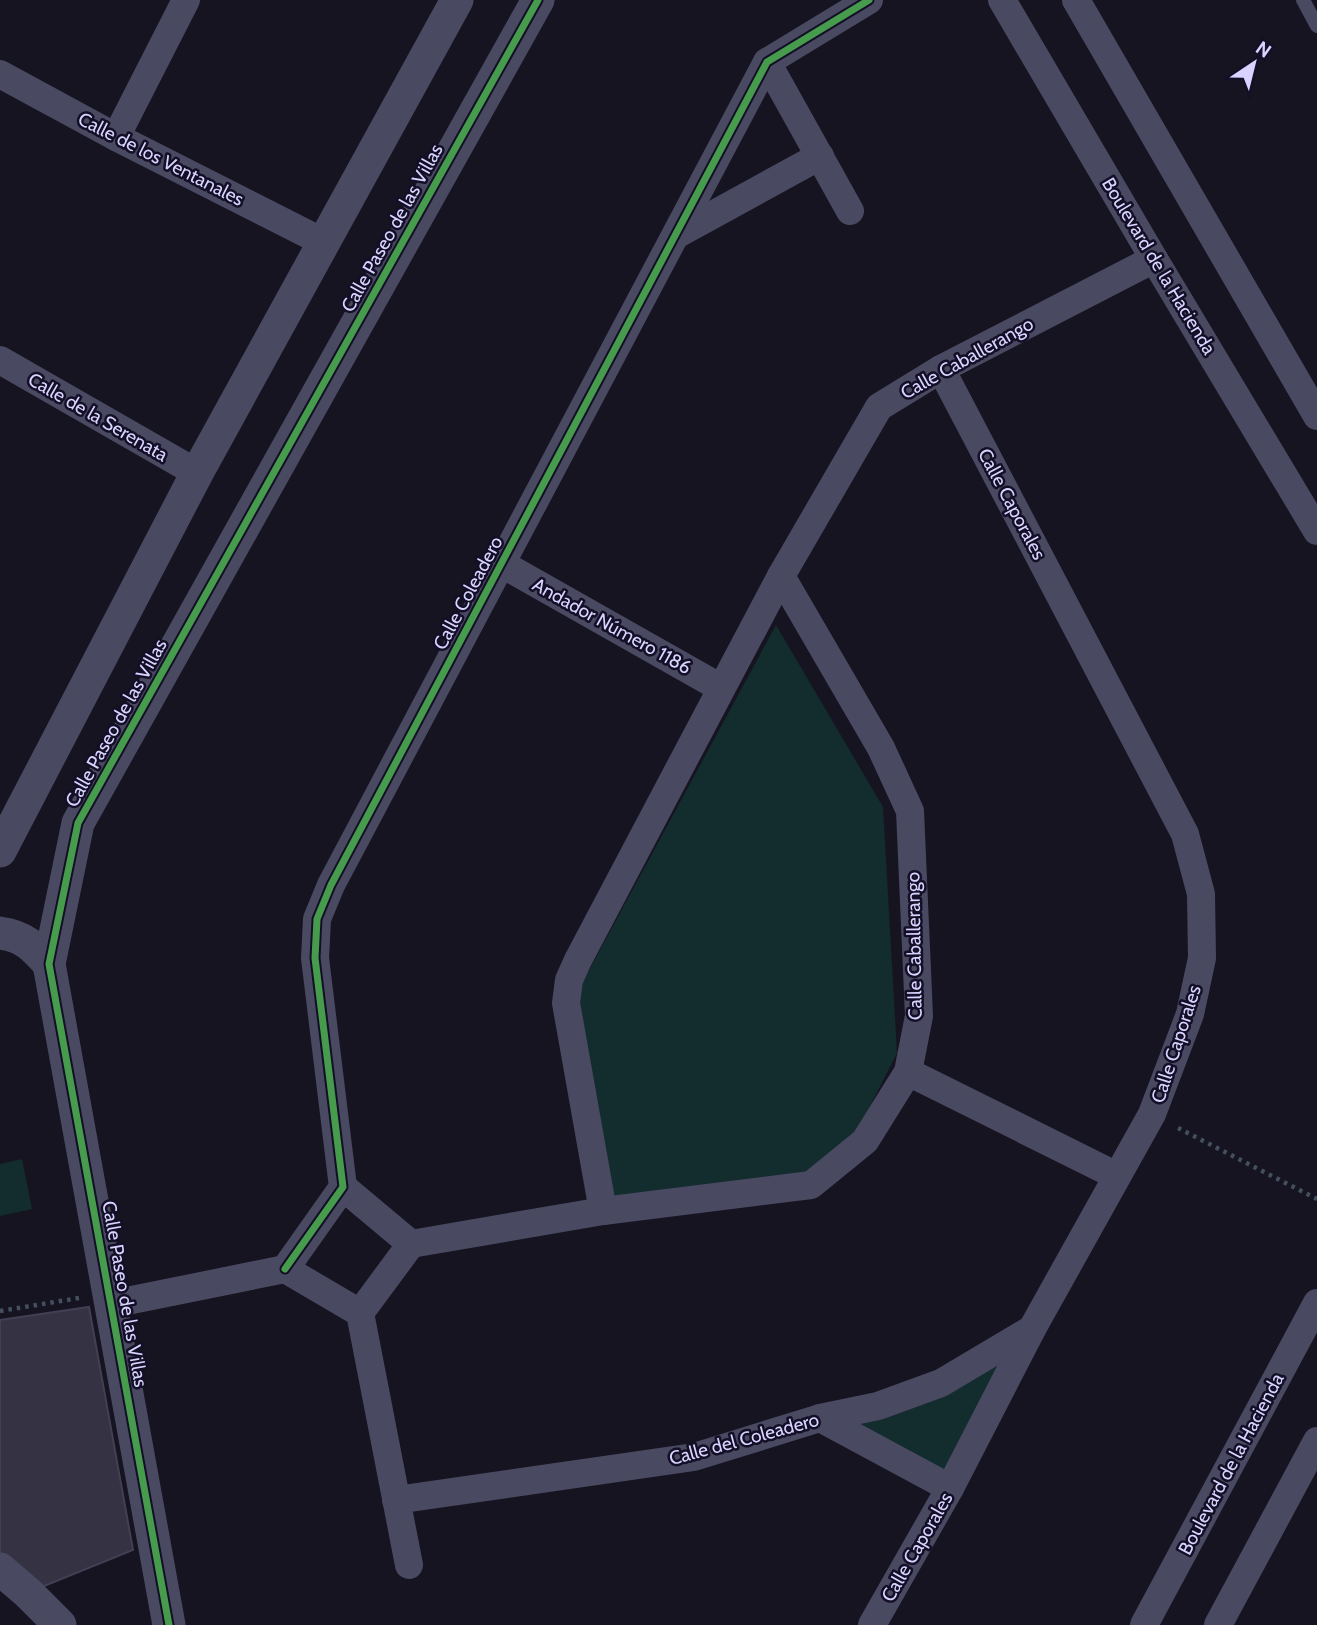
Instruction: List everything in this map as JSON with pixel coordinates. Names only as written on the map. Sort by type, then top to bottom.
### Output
[{"type":"street","points":[[116,137],[186,0]]},
{"type":"street","points":[[0,851],[197,474],[457,0]]},
{"type":"street","name":"Calle Paseo de las Villas","points":[[160,1618],[110,1298],[49,964],[78,823],[538,0]]},
{"type":"street","points":[[850,211],[767,62],[869,0]]},
{"type":"street","name":"Boulevard de la Hacienda","points":[[1002,0],[1143,264],[1317,531]]},
{"type":"street","points":[[1076,0],[1317,416]]},
{"type":"street","name":"Calle Coleadero","points":[[343,1187],[315,958],[317,919],[331,885],[767,62]]},
{"type":"street","name":"Calle de los Ventanales","points":[[0,74],[116,137],[323,242]]},
{"type":"street","points":[[676,235],[820,156]]},
{"type":"street","name":"Calle Caballerango","points":[[603,1211],[566,1003],[569,980],[781,576],[880,407],[942,369],[1143,264]]},
{"type":"street","name":"Calle de la Serenata","points":[[0,360],[197,474]]},
{"type":"street","name":"Calle Caporales","points":[[872,1625],[950,1488],[1032,1329],[1152,1114],[1189,1014],[1202,958],[1200,894],[1185,834],[942,369]]},
{"type":"street","name":"Andador Número 1186","points":[[502,564],[721,688]]},
{"type":"street","name":"Calle Caballerango","points":[[411,1244],[603,1211],[811,1185],[866,1141],[908,1072],[919,1016],[910,811],[881,748],[781,576]]},
{"type":"street","points":[[0,933],[10,934],[33,946],[49,964]]},
{"type":"street","points":[[908,1072],[1117,1176]]},
{"type":"street","points":[[285,1269],[343,1187],[411,1244],[360,1313],[409,1565]]},
{"type":"street","points":[[110,1298],[285,1269],[360,1313]]},
{"type":"street","name":"Boulevard de la Hacienda","points":[[1144,1625],[1317,1303]]},
{"type":"street","name":"Calle del Coleadero","points":[[396,1500],[694,1457],[820,1418],[878,1406],[941,1383],[1032,1329]]},
{"type":"street","points":[[820,1418],[950,1488]]},
{"type":"street","points":[[1218,1625],[1317,1441]]},
{"type":"street","points":[[0,1569],[60,1625]]},
{"type":"lane","points":[[1303,0],[1317,26]]},
{"type":"path","points":[[1152,1114],[1317,1199]]},
{"type":"path","points":[[0,1311],[110,1298]]},
{"type":"green space","points":[[776,625],[883,807],[897,1053],[856,1134],[806,1176],[616,1202],[607,1195],[576,994]]},
{"type":"green space","points":[[22,1159],[32,1209],[0,1216],[0,1164]]},
{"type":"green space","points":[[1004,1355],[947,1478],[840,1422]]},
{"type":"building","points":[[89,1307],[133,1550],[39,1588],[0,1553],[0,1320]]},
{"type":"cycle path","points":[[169,1625],[49,964],[78,823],[538,0]]},
{"type":"cycle path","points":[[285,1269],[343,1187],[315,958],[317,919],[331,885],[767,62],[869,0]]}]
